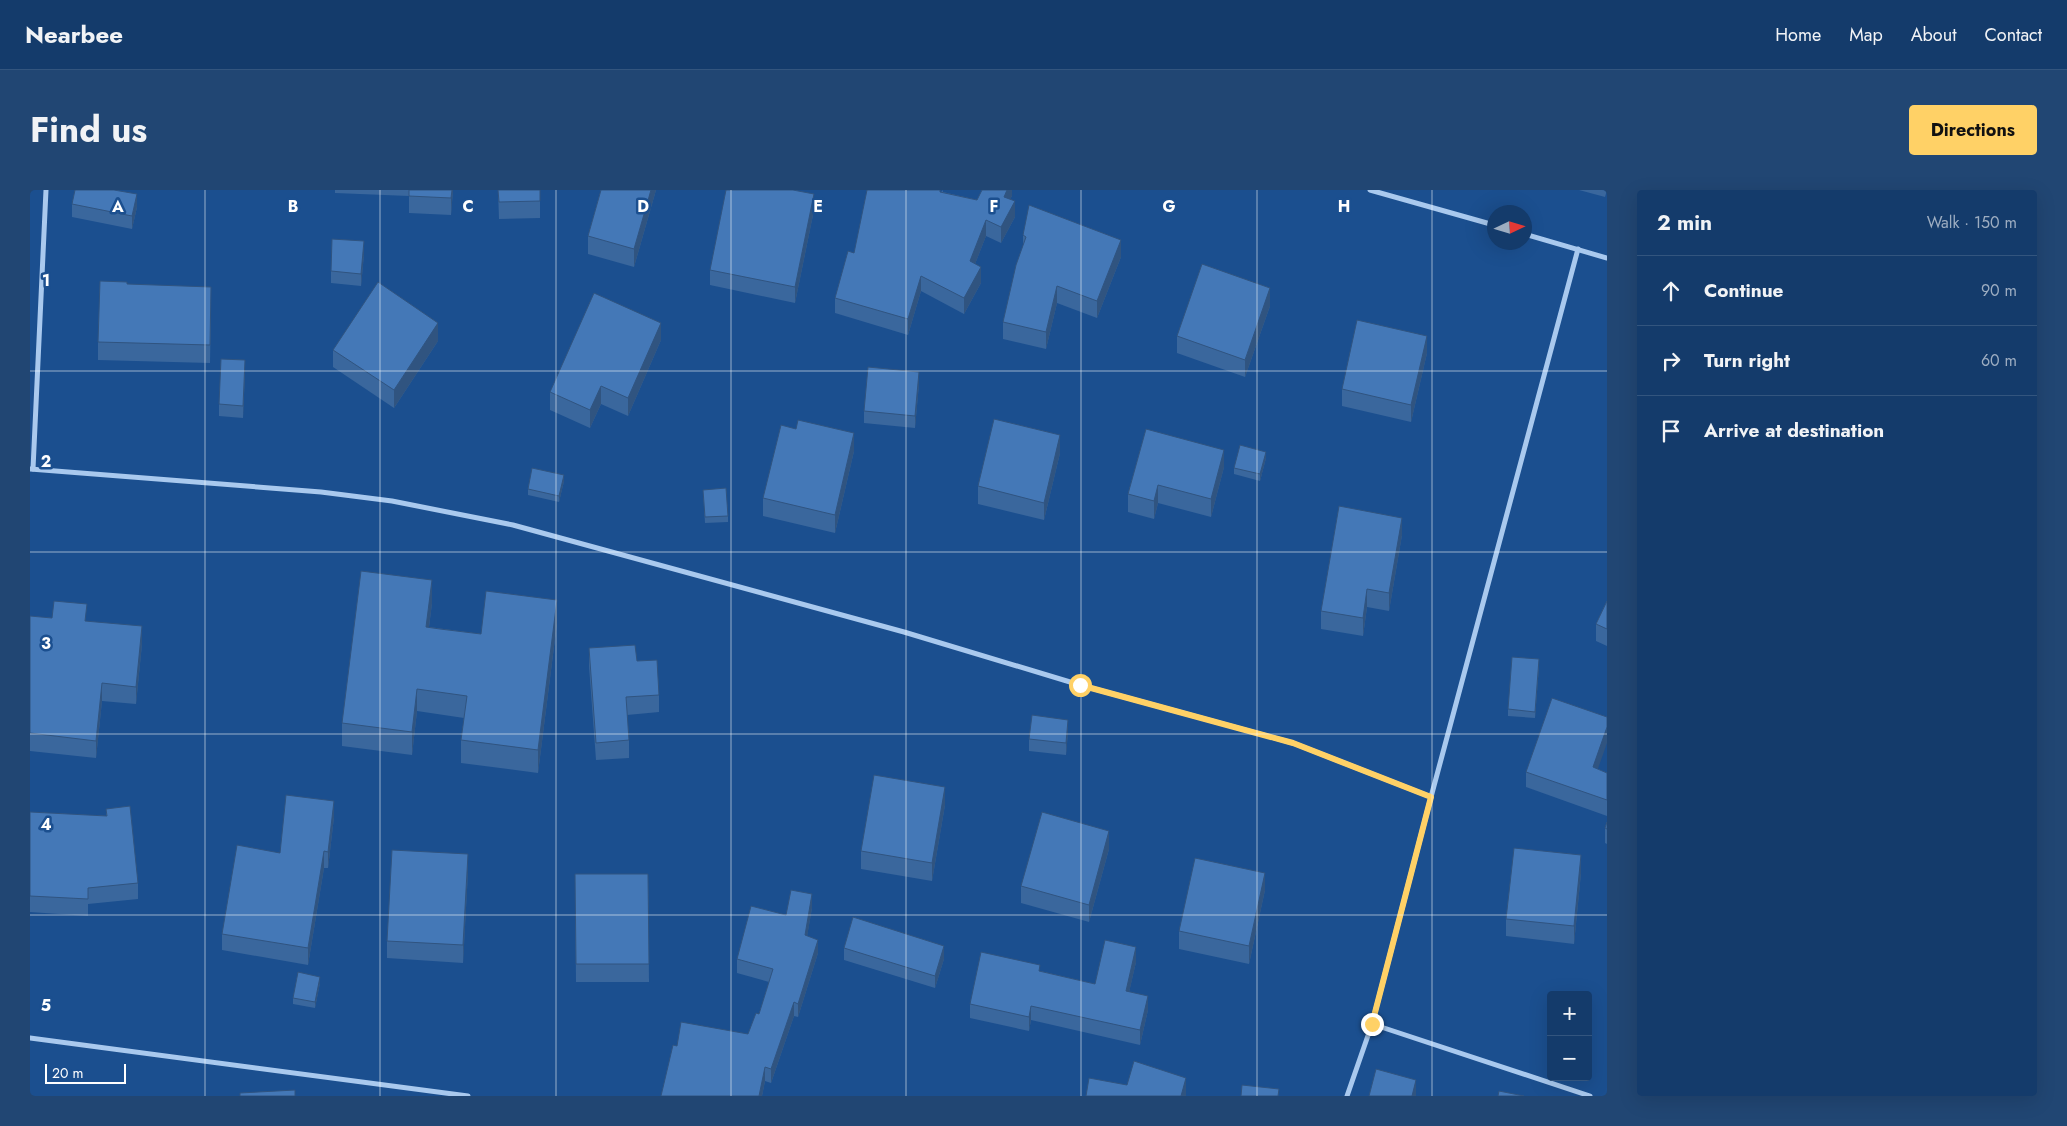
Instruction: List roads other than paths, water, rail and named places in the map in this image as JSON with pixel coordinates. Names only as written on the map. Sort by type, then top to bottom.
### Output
[{"type":"street","points":[[46,190],[32,469],[321,492],[392,501],[513,525],[904,632],[1080,685],[1293,743],[1431,797]]},
{"type":"street","points":[[1370,190],[1487,223]]},
{"type":"street","points":[[1532,236],[1607,258]]},
{"type":"street","points":[[1347,1096],[1372,1024],[1578,249]]},
{"type":"street","points":[[1372,1024],[1590,1096]]},
{"type":"street","points":[[30,1038],[468,1096]]}]
